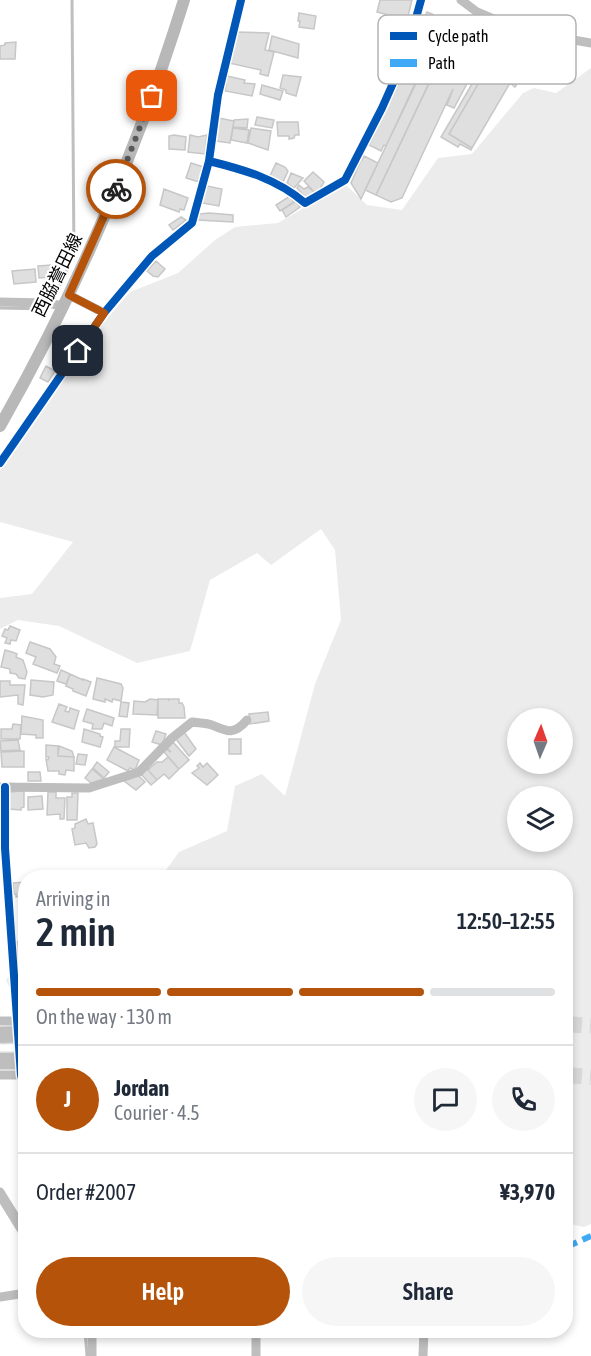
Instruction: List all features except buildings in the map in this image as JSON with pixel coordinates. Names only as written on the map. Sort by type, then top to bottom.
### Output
[{"type":"highway","points":[[0,1035],[18,1029]]},
{"type":"highway","points":[[0,1061],[18,1066]]},
{"type":"main road","name":"西脇誉田線","points":[[0,426],[66,301],[109,207],[146,115],[184,0]]},
{"type":"street","points":[[0,463],[104,313],[152,256],[192,223],[209,161],[219,95],[241,0]]},
{"type":"street","points":[[417,15],[421,0]]},
{"type":"street","points":[[461,0],[484,15]]},
{"type":"street","points":[[576,40],[591,43]]},
{"type":"street","points":[[209,161],[252,172],[288,189],[305,203],[345,180],[393,84]]},
{"type":"street","points":[[0,302],[66,301],[104,313]]},
{"type":"street","points":[[18,1004],[5,848],[3,787],[89,788],[140,772],[172,738],[192,722],[210,724],[225,731],[233,731],[239,729],[247,720]]},
{"type":"street","points":[[0,1021],[18,1027]]},
{"type":"street","points":[[0,1074],[18,1069]]},
{"type":"street","points":[[0,1192],[18,1221]]},
{"type":"street","points":[[0,1296],[18,1294]]},
{"type":"street","points":[[92,1338],[92,1356]]},
{"type":"street","points":[[256,1338],[256,1356]]},
{"type":"street","points":[[423,1356],[424,1338]]},
{"type":"shaded area","points":[[591,68],[591,1224],[584,1227],[573,1225],[573,870],[166,870],[179,852],[227,831],[235,786],[262,774],[285,796],[315,684],[341,620],[335,550],[321,529],[271,565],[257,553],[210,580],[190,651],[137,663],[59,626],[18,620],[0,629],[0,598],[32,594],[73,542],[0,522],[0,470],[85,344],[130,292],[178,273],[215,240],[235,227],[278,223],[347,186],[367,205],[402,210],[438,158],[472,154],[523,93],[534,88],[556,93],[569,84],[576,84],[576,79]]},
{"type":"shaded area","points":[[18,965],[18,1007],[6,980]]},
{"type":"waterway","points":[[0,308],[48,309],[74,256],[72,0]]},
{"type":"waterway","points":[[0,1201],[18,1230]]},
{"type":"waterway","points":[[86,1338],[87,1356]]},
{"type":"tunnel","points":[[573,1025],[591,1026]]},
{"type":"tunnel","points":[[573,1076],[591,1077]]},
{"type":"marked path","points":[[573,1244],[591,1236]]},
{"type":"cycle path","points":[[0,463],[104,313],[152,256],[192,223],[209,161],[218,95],[241,0]]},
{"type":"cycle path","points":[[417,15],[421,0]]},
{"type":"cycle path","points":[[209,161],[248,172],[272,182],[305,203],[345,180],[393,84]]},
{"type":"cycle path","points":[[5,787],[5,848],[18,1032]]},
{"type":"way so far","points":[[116,189],[152,96]]},
{"type":"route","points":[[78,351],[104,313],[69,295],[116,189]]}]
